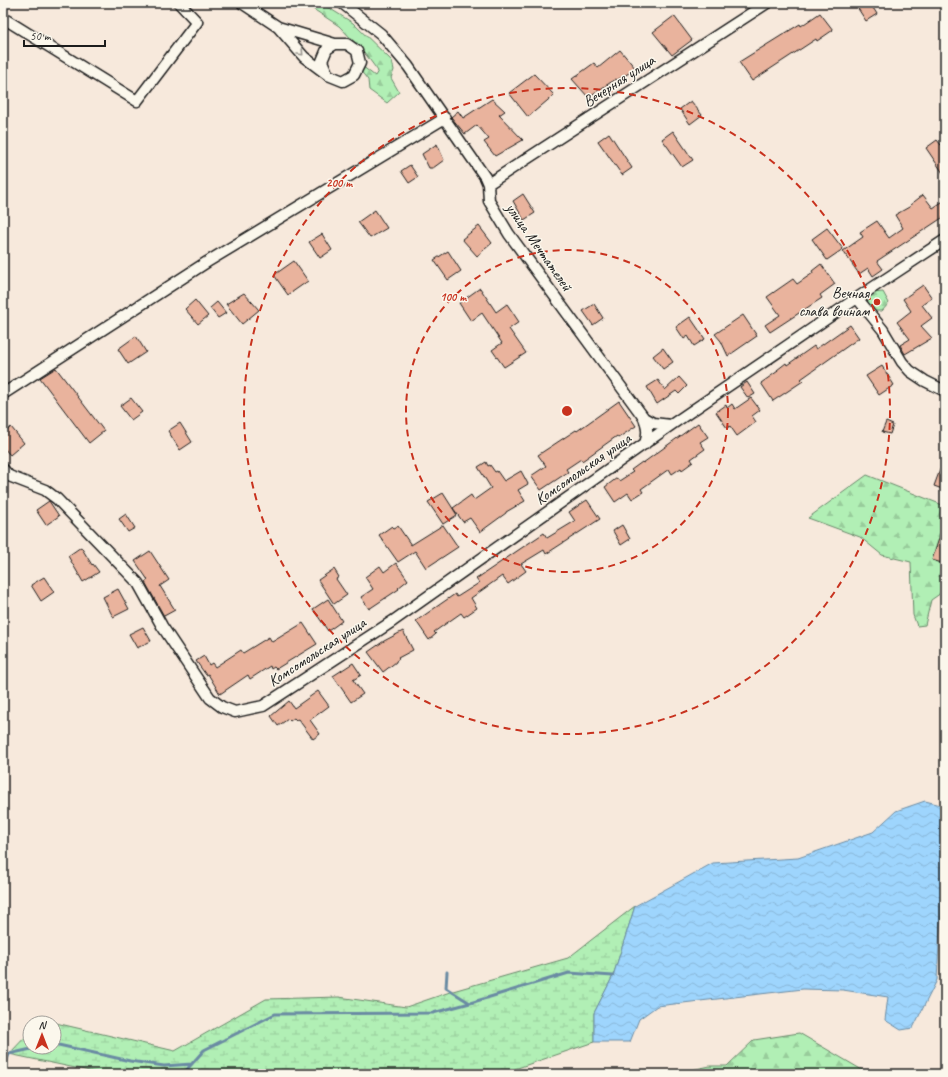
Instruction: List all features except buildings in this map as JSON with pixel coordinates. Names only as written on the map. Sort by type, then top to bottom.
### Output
[{"type":"street","points":[[3,18],[137,101],[197,22],[179,3]]},
{"type":"street","points":[[242,3],[278,27],[304,57],[328,75],[343,80],[354,75],[360,63],[357,51],[347,44],[335,44],[278,27]]},
{"type":"street","name":"улица Мечтателей","points":[[342,3],[381,34],[408,66],[485,177],[488,184],[489,201],[509,234],[644,418],[648,433],[645,444]]},
{"type":"street","name":"Вечерняя улица","points":[[488,184],[767,3]]},
{"type":"street","points":[[328,75],[322,61],[327,49],[335,44]]},
{"type":"street","points":[[3,394],[207,262],[444,118]]},
{"type":"street","name":"Комсомольская улица","points":[[5,473],[45,490],[57,500],[138,583],[162,626],[210,698],[222,707],[235,712],[263,706],[393,621],[671,425],[945,240]]},
{"type":"street","points":[[857,298],[883,330],[902,362],[910,370],[926,381],[945,391]]},
{"type":"street","points":[[644,418],[654,423],[671,425]]},
{"type":"green space","points":[[304,3],[321,3],[353,23],[392,61],[394,70],[391,78],[399,92],[387,103],[369,90],[368,80],[360,70],[362,66],[375,76],[378,71],[364,52],[339,26]]},
{"type":"green space","points":[[883,292],[889,303],[882,311],[872,311],[867,303],[872,293]]},
{"type":"green space","points":[[867,475],[945,506],[945,592],[944,591],[931,600],[925,625],[917,626],[913,615],[911,562],[882,555],[860,537],[808,518]]},
{"type":"green space","points":[[635,906],[613,976],[594,1013],[594,1042],[500,1074],[104,1074],[9,1054],[22,1040],[22,1055],[62,1055],[62,1024],[175,1051],[266,999],[339,997],[406,1007],[453,991],[568,958]]},
{"type":"green space","points":[[799,1033],[869,1074],[673,1074],[710,1066],[727,1066],[754,1040]]},
{"type":"water","points":[[925,801],[941,805],[945,837],[937,980],[913,1028],[901,1030],[885,1020],[888,997],[843,990],[803,989],[657,1006],[639,1019],[630,1042],[594,1042],[594,1013],[613,976],[635,906],[713,863],[798,858],[873,832],[896,811]]},
{"type":"waterway","points":[[447,972],[446,988],[470,1003]]},
{"type":"waterway","points":[[183,1074],[204,1050],[275,1014],[433,1013],[569,973],[613,976]]},
{"type":"waterway","points":[[62,1046],[130,1061],[164,1066],[192,1064]]},
{"type":"waterway","points":[[3,1070],[9,1054],[22,1051]]},
{"type":"place","name":"Вечная слава воинам","points":[[877,302]]}]
